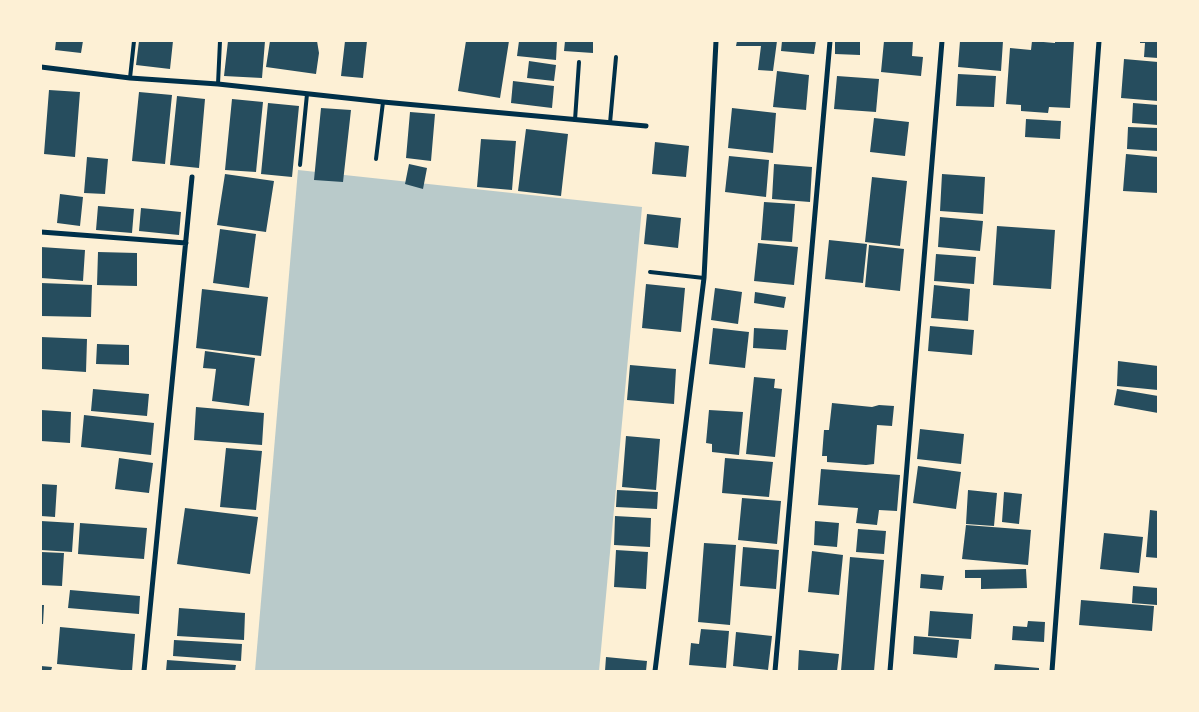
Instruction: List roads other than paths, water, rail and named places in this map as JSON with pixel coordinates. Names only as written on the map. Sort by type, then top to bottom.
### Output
[{"type":"street","points":[[655,671],[704,278],[716,41]]},
{"type":"street","points":[[775,671],[830,41]]},
{"type":"street","points":[[890,671],[942,41]]},
{"type":"street","points":[[1052,671],[1099,41]]},
{"type":"street","points":[[41,67],[130,78],[218,84],[382,102],[646,126]]},
{"type":"street","points":[[144,671],[192,177]]},
{"type":"street","points":[[41,232],[186,243]]},
{"type":"lane","points":[[130,78],[134,41]]},
{"type":"lane","points":[[218,84],[220,41]]},
{"type":"lane","points":[[610,124],[616,57]]},
{"type":"lane","points":[[575,120],[579,62]]},
{"type":"lane","points":[[300,165],[307,94]]},
{"type":"lane","points":[[376,159],[382,102]]},
{"type":"lane","points":[[650,272],[704,278]]}]
